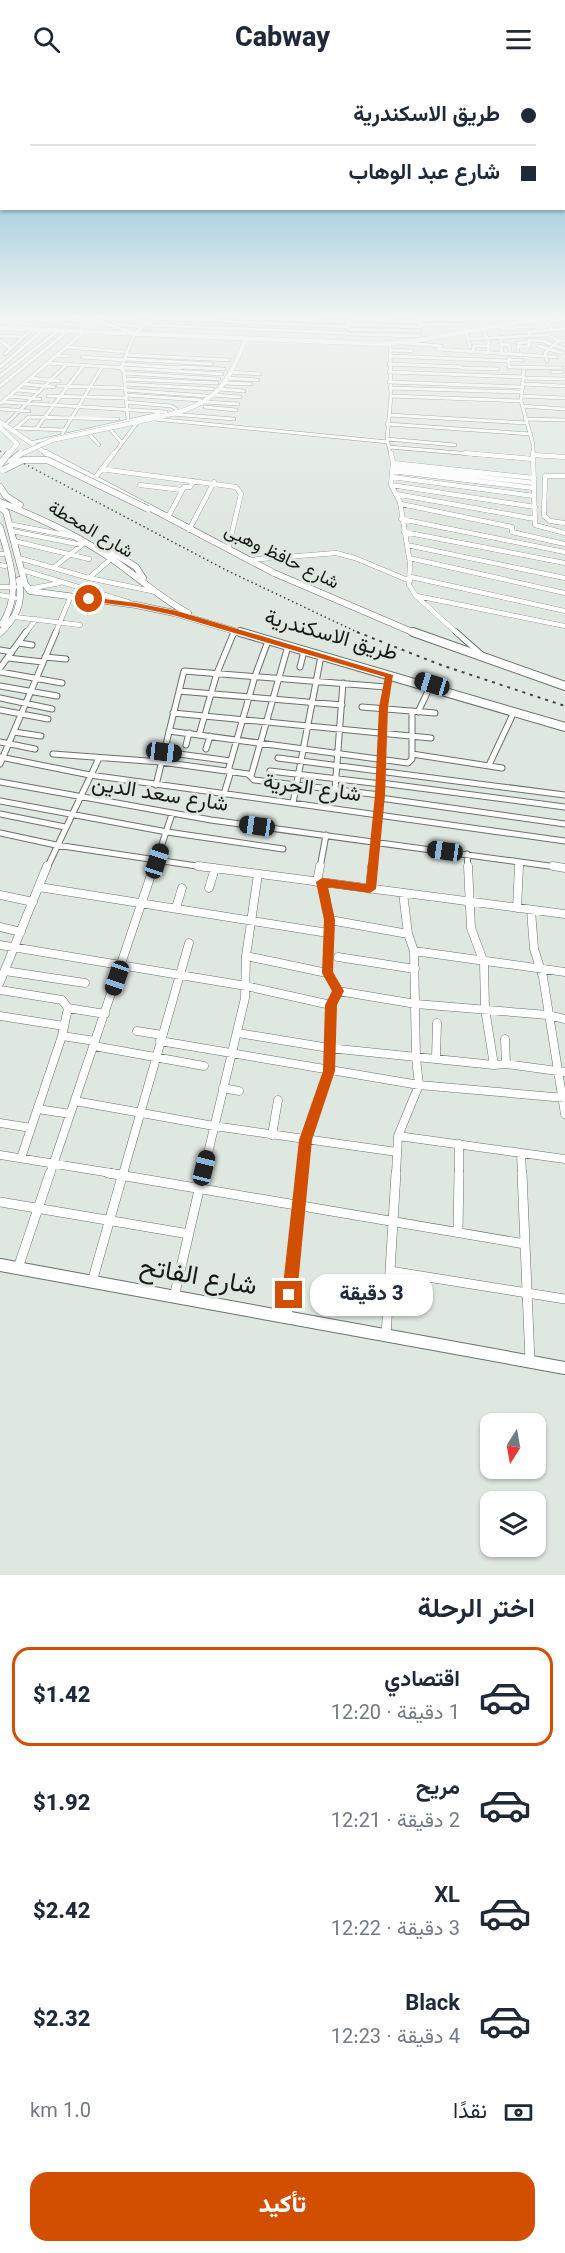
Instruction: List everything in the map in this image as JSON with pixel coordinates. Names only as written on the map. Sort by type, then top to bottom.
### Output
[{"type":"main road","points":[[1,469],[15,458],[41,444],[163,415],[203,403],[215,388]]},
{"type":"main road","points":[[163,415],[176,409],[203,403]]},
{"type":"main road","points":[[1,469],[17,444],[3,426]]},
{"type":"main road","name":"شارع حافظ وهبى","points":[[3,426],[38,449],[249,560],[368,615],[489,661],[565,686]]},
{"type":"main road","points":[[1,469],[24,460],[47,460],[160,514]]},
{"type":"main road","points":[[0,487],[11,500],[120,556],[136,567],[144,583]]},
{"type":"main road","name":"شارع المحطة","points":[[0,501],[45,521],[112,558],[159,594]]},
{"type":"main road","points":[[2,509],[12,507]]},
{"type":"main road","points":[[2,509],[19,558],[11,615]]},
{"type":"main road","points":[[0,633],[21,597],[2,509]]},
{"type":"main road","points":[[0,527],[17,572],[28,589]]},
{"type":"main road","points":[[0,543],[3,566],[9,581],[15,587]]},
{"type":"main road","name":"طريق الاسكندرية","points":[[28,589],[41,594],[148,607],[565,725]]},
{"type":"main road","points":[[0,626],[11,615],[41,594]]},
{"type":"main road","points":[[148,607],[158,602],[159,594]]},
{"type":"main road","name":"طريق الاسكندرية","points":[[159,594],[174,606],[197,616],[565,725]]},
{"type":"street","points":[[1,403],[18,388]]},
{"type":"street","points":[[3,426],[43,388]]},
{"type":"street","points":[[36,429],[67,388]]},
{"type":"street","points":[[64,432],[90,388]]},
{"type":"street","points":[[106,388],[240,397]]},
{"type":"street","points":[[125,389],[129,388]]},
{"type":"street","points":[[16,390],[85,397],[134,388]]},
{"type":"street","points":[[240,388],[244,391]]},
{"type":"street","points":[[489,661],[410,589],[409,558],[400,504],[391,484],[392,467],[387,424],[392,396],[390,388],[522,392]]},
{"type":"street","points":[[467,388],[565,398]]},
{"type":"street","points":[[523,388],[522,406],[531,434],[534,459],[537,527],[565,533]]},
{"type":"street","points":[[392,396],[522,392],[535,388]]},
{"type":"street","points":[[539,394],[541,388]]},
{"type":"street","points":[[550,388],[551,398]]},
{"type":"street","points":[[125,389],[236,410]]},
{"type":"street","points":[[95,478],[122,443],[131,421],[125,389]]},
{"type":"street","points":[[125,389],[176,409]]},
{"type":"street","points":[[9,396],[40,399]]},
{"type":"street","points":[[1,403],[127,408],[163,415],[388,445],[534,459],[565,457]]},
{"type":"street","points":[[203,403],[238,404]]},
{"type":"street","points":[[213,417],[220,403]]},
{"type":"street","points":[[522,406],[565,409]]},
{"type":"street","points":[[0,409],[29,411]]},
{"type":"street","points":[[163,415],[234,419]]},
{"type":"street","points":[[389,415],[526,421],[565,420]]},
{"type":"street","points":[[16,428],[29,417],[131,421]]},
{"type":"street","points":[[38,449],[54,441],[110,429],[131,421]]},
{"type":"street","points":[[30,443],[64,432],[131,421]]},
{"type":"street","points":[[387,424],[531,434]]},
{"type":"street","points":[[3,426],[64,432]]},
{"type":"street","points":[[110,429],[122,443]]},
{"type":"street","points":[[89,434],[99,445]]},
{"type":"street","points":[[388,445],[455,445]]},
{"type":"street","points":[[392,467],[534,483]]},
{"type":"street","points":[[392,467],[534,483]]},
{"type":"street","points":[[101,469],[233,486],[241,494],[228,549]]},
{"type":"street","points":[[565,476],[545,477],[544,516],[550,521],[565,523]]},
{"type":"street","points":[[155,487],[160,477]]},
{"type":"street","points":[[392,477],[534,496]]},
{"type":"street","points":[[168,518],[184,487],[190,487],[194,481]]},
{"type":"street","points":[[189,530],[214,482]]},
{"type":"street","points":[[391,484],[535,507]]},
{"type":"street","points":[[140,485],[182,490]]},
{"type":"street","points":[[396,494],[535,519]]},
{"type":"street","points":[[400,504],[512,527],[512,532],[565,544]]},
{"type":"street","points":[[401,519],[565,552]]},
{"type":"street","points":[[16,549],[45,521]]},
{"type":"street","points":[[10,527],[75,537]]},
{"type":"street","points":[[10,527],[31,535],[84,544]]},
{"type":"street","points":[[404,531],[565,563]]},
{"type":"street","points":[[14,541],[89,559]]},
{"type":"street","points":[[53,568],[84,544]]},
{"type":"street","points":[[407,545],[565,578]]},
{"type":"street","points":[[249,560],[336,553],[348,555],[388,573],[410,579],[565,611]]},
{"type":"street","points":[[19,558],[89,578],[159,594]]},
{"type":"street","points":[[89,578],[112,558]]},
{"type":"street","points":[[409,558],[565,593]]},
{"type":"street","points":[[17,572],[65,583],[136,605]]},
{"type":"street","points":[[28,589],[46,584],[65,583]]},
{"type":"street","points":[[0,587],[15,587]]},
{"type":"street","points":[[0,596],[15,598]]},
{"type":"street","points":[[416,596],[565,626]]},
{"type":"street","points":[[1,760],[70,598]]},
{"type":"street","points":[[11,615],[80,625]]},
{"type":"street","points":[[36,620],[0,670],[62,683]]},
{"type":"street","points":[[199,735],[210,693],[235,631]]},
{"type":"street","points":[[224,794],[231,760],[255,676],[268,641]]},
{"type":"street","points":[[19,643],[32,645]]},
{"type":"street","points":[[251,776],[271,699],[288,646]]},
{"type":"street","points":[[0,650],[12,652]]},
{"type":"street","points":[[300,667],[304,651]]},
{"type":"street","points":[[293,803],[321,656]]},
{"type":"street","points":[[8,658],[66,659]]},
{"type":"street","points":[[156,785],[183,672],[386,687]]},
{"type":"street","points":[[370,889],[381,784],[383,709],[389,675]]},
{"type":"street","points":[[335,790],[344,683]]},
{"type":"street","points":[[0,686],[57,696]]},
{"type":"street","points":[[169,731],[408,763],[412,761],[415,711],[430,687]]},
{"type":"street","points":[[178,691],[342,705]]},
{"type":"street","points":[[0,698],[52,709]]},
{"type":"street","points":[[362,707],[435,713]]},
{"type":"street","points":[[0,710],[48,719]]},
{"type":"street","points":[[489,765],[514,712]]},
{"type":"street","points":[[174,713],[431,738]]},
{"type":"street","points":[[565,725],[565,736]]},
{"type":"street","points":[[14,732],[41,736]]},
{"type":"street","points":[[186,745],[189,733]]},
{"type":"street","points":[[206,749],[210,736]]},
{"type":"street","points":[[0,742],[35,749]]},
{"type":"street","points":[[164,752],[231,760]]},
{"type":"street","points":[[53,754],[161,762],[230,771],[251,776],[254,780],[565,824]]},
{"type":"street","points":[[412,754],[502,768]]},
{"type":"street","points":[[0,980],[56,845],[99,758]]},
{"type":"street","points":[[278,758],[565,795]]},
{"type":"street","name":"شارع الحرية","points":[[1,760],[156,785],[565,841]]},
{"type":"street","points":[[270,771],[565,807]]},
{"type":"street","name":"شارع سعد الدين","points":[[0,782],[79,799],[172,814],[565,868]]},
{"type":"street","points":[[0,801],[71,816],[283,849]]},
{"type":"street","points":[[0,814],[65,827]]},
{"type":"street","points":[[18,1268],[172,814]]},
{"type":"street","points":[[0,833],[56,845],[157,861],[565,915]]},
{"type":"street","points":[[326,835],[319,882],[330,920],[327,973],[338,991],[416,1004],[548,1015],[565,1019]]},
{"type":"street","points":[[467,854],[471,928],[484,963],[485,1009],[494,1065]]},
{"type":"street","points":[[517,908],[519,862]]},
{"type":"street","points":[[209,888],[215,868]]},
{"type":"street","points":[[174,1297],[238,1032],[246,986],[246,956],[258,874]]},
{"type":"street","points":[[39,887],[328,933]]},
{"type":"street","points":[[176,908],[182,888]]},
{"type":"street","points":[[386,1336],[398,1136],[419,1085],[416,1058],[414,951],[408,934],[403,893]]},
{"type":"street","points":[[0,896],[33,902]]},
{"type":"street","points":[[531,910],[534,949],[541,968],[548,1015],[561,1072],[565,1114]]},
{"type":"street","points":[[330,920],[408,934]]},
{"type":"street","points":[[0,927],[21,932]]},
{"type":"street","points":[[92,1282],[189,943]]},
{"type":"street","points":[[0,945],[246,986],[331,1005]]},
{"type":"street","points":[[414,951],[484,963],[565,972]]},
{"type":"street","points":[[246,956],[327,973]]},
{"type":"street","points":[[338,957],[415,969]]},
{"type":"street","points":[[5,971],[85,984]]},
{"type":"street","points":[[0,990],[62,1000],[68,1008],[105,1014]]},
{"type":"street","points":[[287,1318],[306,1140],[329,1071],[331,1005],[338,991]]},
{"type":"street","points":[[21,1158],[62,1036],[68,1008]]},
{"type":"street","points":[[0,1016],[64,1026]]},
{"type":"street","points":[[435,1058],[437,1023]]},
{"type":"street","points":[[137,1031],[233,1055],[329,1071],[419,1085],[564,1098]]},
{"type":"street","points":[[238,1032],[329,1048],[416,1058],[506,1064],[561,1072]]},
{"type":"street","points":[[62,1036],[204,1066]]},
{"type":"street","points":[[505,1039],[506,1064]]},
{"type":"street","points":[[223,1088],[239,1091]]},
{"type":"street","points":[[272,1135],[278,1100]]},
{"type":"street","points":[[75,1101],[214,1126],[397,1152]]},
{"type":"street","points":[[38,1109],[70,1114]]},
{"type":"street","points":[[0,1123],[31,1128]]},
{"type":"street","points":[[398,1136],[565,1159]]},
{"type":"street","points":[[458,1232],[459,1144]]},
{"type":"street","points":[[521,1153],[530,1362]]},
{"type":"street","points":[[0,1155],[525,1244]]},
{"type":"street","points":[[0,1202],[189,1234]]},
{"type":"street","name":"شارع الفاتح","points":[[0,1265],[565,1368]]},
{"type":"street","points":[[390,1271],[565,1299]]},
{"type":"railway","points":[[0,451],[228,571],[361,634]]},
{"type":"railway","points":[[357,632],[441,665],[565,706]]},
{"type":"route","points":[[89,599],[174,613],[389,675],[383,707],[380,795],[370,889],[322,882],[330,920],[327,973],[338,991],[331,1005],[329,1071],[306,1140],[289,1295]]}]
